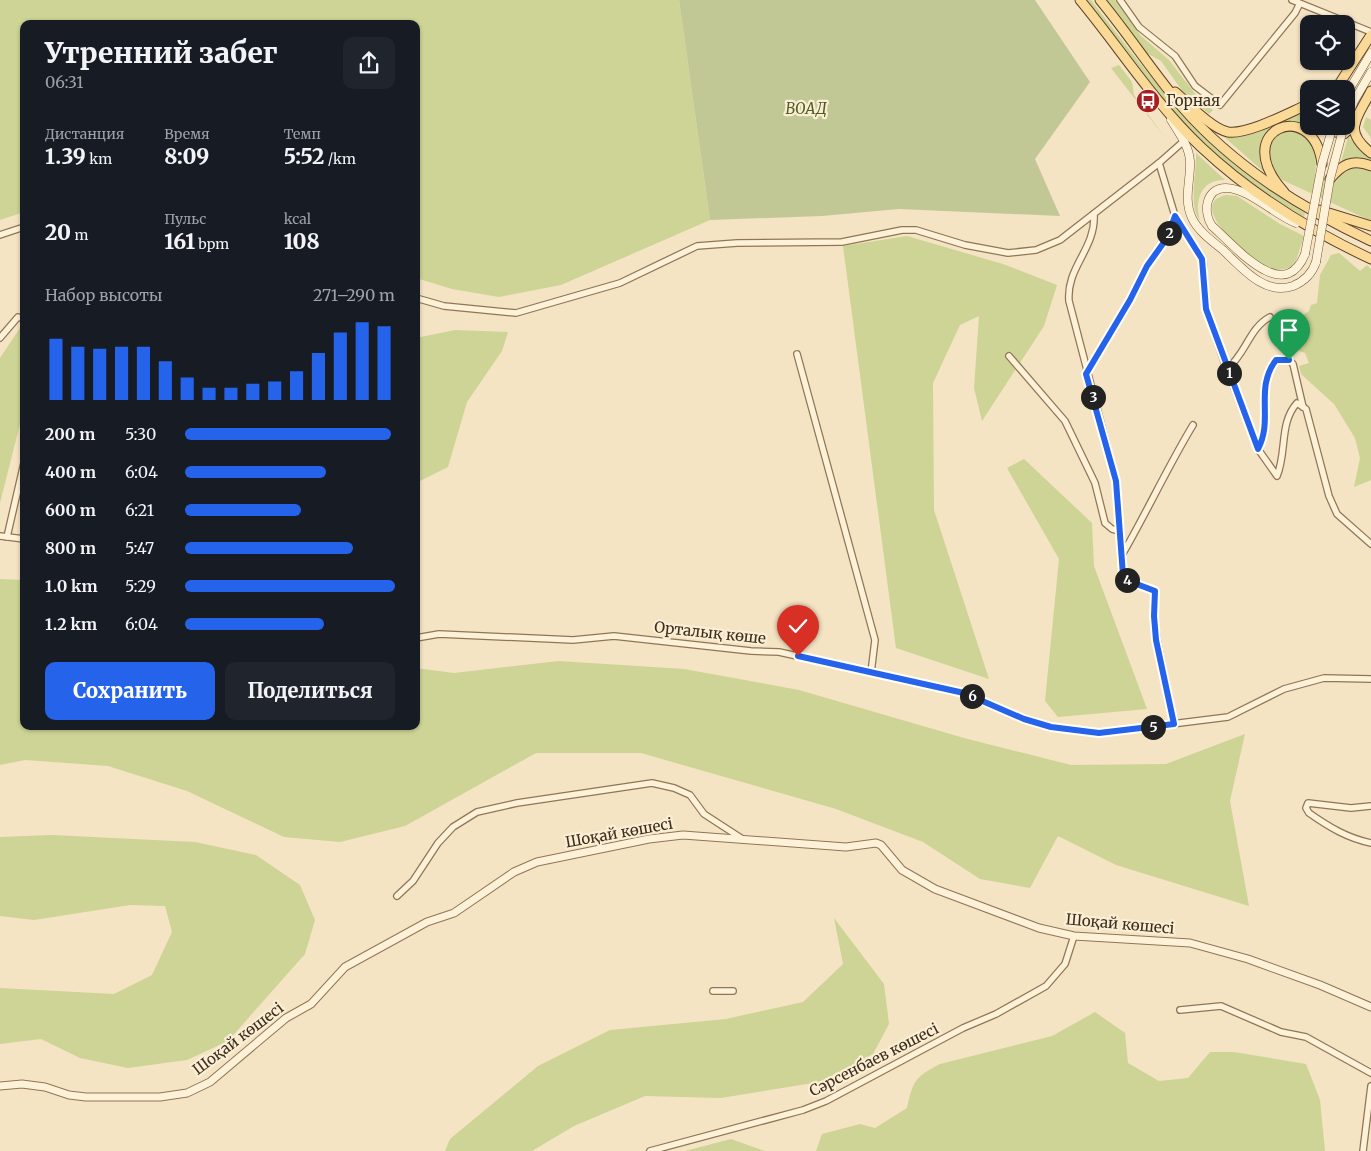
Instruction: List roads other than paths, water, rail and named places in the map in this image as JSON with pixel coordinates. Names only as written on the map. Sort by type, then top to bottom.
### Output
[{"type":"main road","points":[[1080,0],[1156,95],[1187,138],[1229,171],[1306,226]]},
{"type":"main road","points":[[1100,0],[1185,110],[1219,144],[1300,205],[1371,241]]},
{"type":"main road","points":[[1342,80],[1371,33]]},
{"type":"main road","points":[[1355,80],[1371,53]]},
{"type":"main road","points":[[1355,99],[1371,72]]},
{"type":"main road","points":[[1158,77],[1216,126],[1228,132],[1242,131],[1300,108]]},
{"type":"main road","points":[[1355,116],[1371,91]]},
{"type":"main road","points":[[1291,199],[1267,166],[1264,149],[1266,141],[1279,129],[1288,126],[1303,129],[1316,140],[1322,164]]},
{"type":"main road","points":[[1330,135],[1322,164],[1305,254],[1299,267],[1287,275],[1280,276],[1266,272],[1212,226],[1208,219],[1206,205],[1214,192],[1228,188],[1242,192],[1276,213],[1306,226],[1371,259]]},
{"type":"main road","points":[[1187,138],[1190,160],[1188,208],[1192,217],[1202,231],[1251,276],[1267,286],[1286,288],[1304,281],[1316,262],[1330,179],[1342,135]]},
{"type":"main road","points":[[1355,135],[1356,140],[1371,152]]},
{"type":"main road","points":[[1330,179],[1344,165],[1352,162],[1371,166]]},
{"type":"main road","points":[[1300,205],[1371,226]]},
{"type":"street","points":[[1120,0],[1139,27],[1175,56],[1195,86],[1220,105],[1295,13],[1299,5]]},
{"type":"street","points":[[1292,0],[1299,5],[1371,33]]},
{"type":"street","points":[[420,299],[444,306],[516,313],[620,283],[697,246],[740,243],[842,242],[902,230],[916,230],[965,244],[1008,253],[1036,250],[1060,240],[1159,163],[1187,138]]},
{"type":"street","points":[[1159,163],[1175,216],[1202,259],[1206,309],[1227,369],[1258,449],[1277,476],[1281,467],[1289,412],[1297,403],[1303,406]]},
{"type":"street","points":[[1094,214],[1093,237],[1070,279],[1068,289],[1069,301],[1086,374],[1116,481],[1123,575],[1126,580],[1155,591],[1154,616],[1156,640],[1174,724]]},
{"type":"street","points":[[1086,374],[1130,300],[1147,266],[1167,238],[1175,216]]},
{"type":"street","points":[[0,235],[20,228]]},
{"type":"street","points":[[0,338],[18,317],[20,318]]},
{"type":"street","points":[[1227,369],[1236,362],[1255,328],[1270,317]]},
{"type":"street","points":[[797,354],[875,640],[871,673]]},
{"type":"street","points":[[1008,356],[1065,421],[1095,483],[1105,523],[1112,529],[1120,531]]},
{"type":"street","points":[[1258,449],[1263,439],[1266,420],[1263,388],[1268,370],[1276,360],[1289,360],[1293,364],[1329,496],[1337,514],[1371,544]]},
{"type":"street","points":[[1122,555],[1152,503],[1166,470],[1193,426]]},
{"type":"street","points":[[20,477],[3,536],[20,538]]},
{"type":"street","name":"Орталық көше","points":[[420,637],[439,634],[573,640],[614,636],[751,651],[779,652],[964,693],[1024,719],[1051,727],[1099,733],[1228,717],[1270,695],[1304,682],[1342,677],[1371,679]]},
{"type":"street","points":[[397,896],[413,882],[438,843],[453,828],[477,812],[517,803],[652,783],[674,788],[690,795],[704,814],[741,838]]},
{"type":"street","points":[[1371,806],[1351,808],[1308,803],[1306,808],[1309,813],[1351,838],[1371,843]]},
{"type":"street","name":"Шоқай көшесі","points":[[0,1086],[22,1084],[38,1086],[68,1095],[86,1097],[160,1097],[187,1092],[210,1082],[286,1018],[311,1004],[345,967],[427,922],[454,913],[514,872],[537,862],[649,839],[683,835],[846,847],[876,843],[881,845],[902,870],[934,889],[1039,928],[1074,936],[1190,943],[1248,959],[1320,985],[1371,1007]]},
{"type":"street","name":"Сәрсенбаев көшесі","points":[[650,1151],[803,1110],[826,1101],[963,1028],[996,1014],[1046,986],[1065,964],[1074,936]]},
{"type":"street","points":[[713,991],[734,991]]},
{"type":"street","points":[[1180,1010],[1221,1006],[1281,1032],[1306,1037],[1371,1073]]},
{"type":"street","points":[[1362,1151],[1371,1086]]},
{"type":"place","name":"Горная","points":[[1148,101]]},
{"type":"park label","name":"ВОАД","points":[[806,109]]}]
